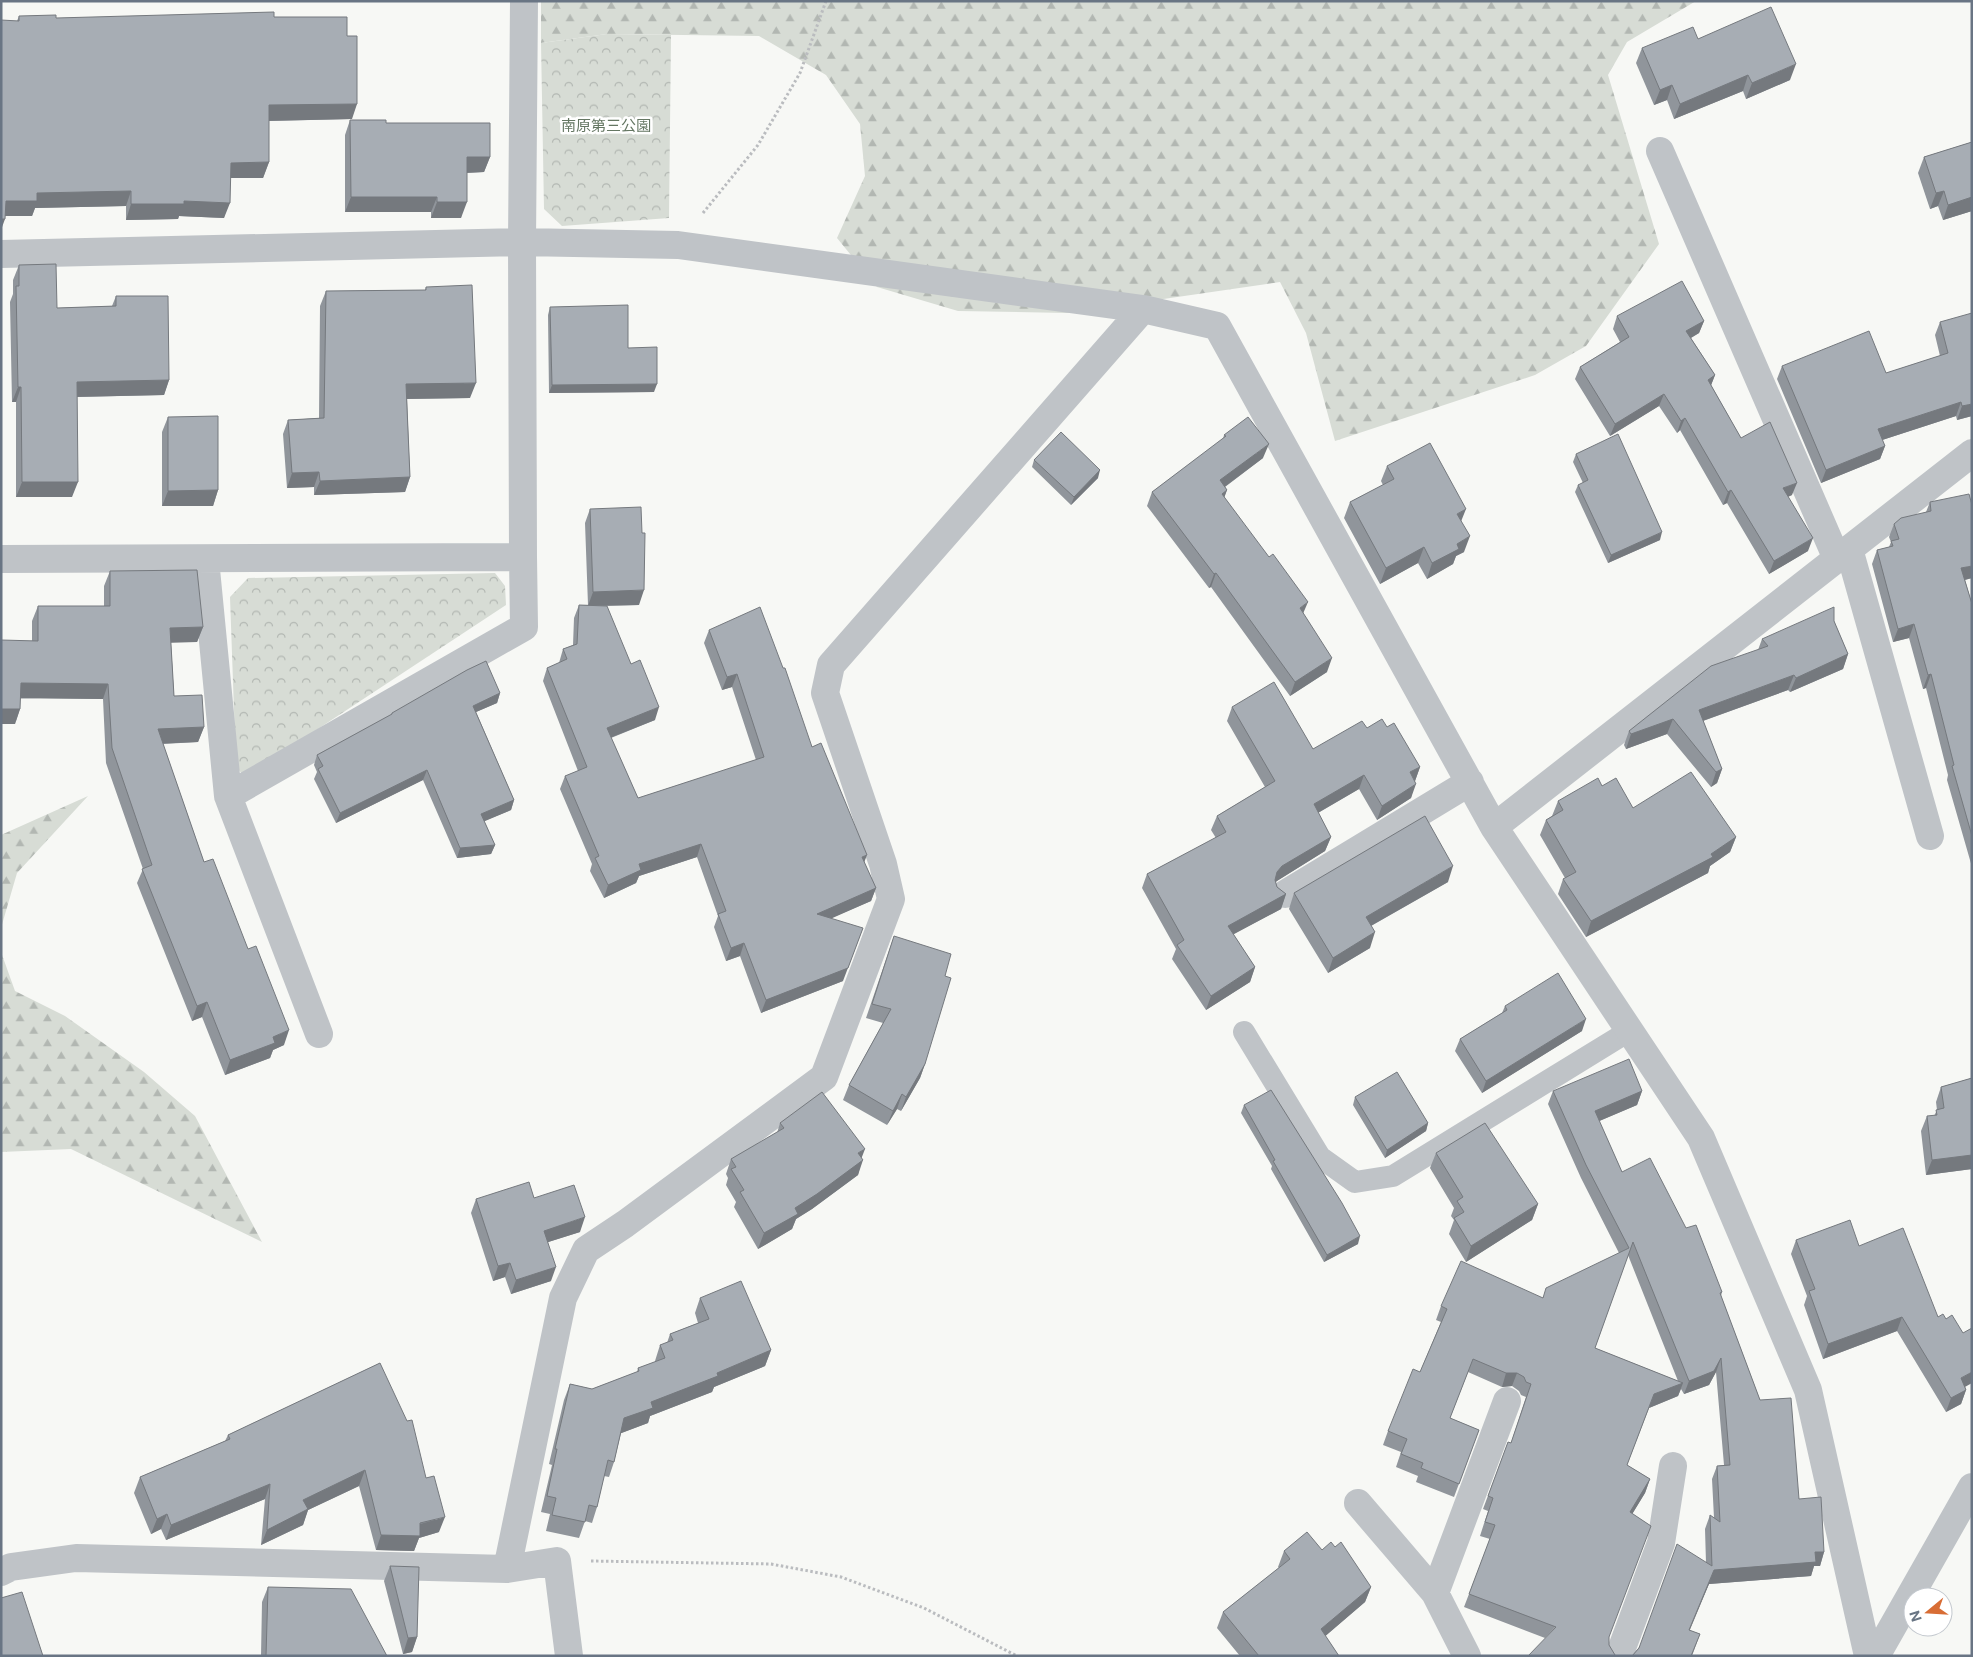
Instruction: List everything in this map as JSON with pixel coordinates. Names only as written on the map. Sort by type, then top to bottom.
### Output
[{"type":"street","points":[[228,796],[524,627],[522,242],[524,1]]},
{"type":"street","points":[[1660,151],[1843,554],[1930,836]]},
{"type":"street","points":[[1,254],[522,242],[678,245],[1143,309],[1217,326],[1494,827],[1701,1138],[1808,1390],[1868,1656]]},
{"type":"street","points":[[507,1569],[563,1298],[586,1250],[625,1224],[824,1077],[891,899],[883,864],[826,693],[831,665],[1143,309]]},
{"type":"street","points":[[1494,827],[1972,453]]},
{"type":"street","points":[[1,559],[523,558]]},
{"type":"street","points":[[205,559],[228,796],[320,1034]]},
{"type":"street","points":[[1285,894],[1470,782]]},
{"type":"street","points":[[1435,1594],[1507,1401]]},
{"type":"street","points":[[1619,1656],[1661,1543],[1673,1466]]},
{"type":"street","points":[[1876,1656],[1972,1487]]},
{"type":"street","points":[[1358,1503],[1435,1594],[1467,1656]]},
{"type":"street","points":[[1,1572],[11,1566],[76,1558],[507,1569],[557,1561],[570,1656]]},
{"type":"lane","points":[[1244,1032],[1320,1157],[1355,1182],[1393,1176],[1629,1031]]},
{"type":"path","points":[[678,245],[758,144],[800,73],[826,1]]},
{"type":"path","points":[[557,1561],[770,1564],[841,1577],[924,1608],[1017,1656]]},
{"type":"green space","points":[[541,1],[1696,1],[1627,42],[1608,75],[1659,244],[1586,346],[1535,375],[1335,441],[1306,333],[1280,282],[1067,313],[958,311],[877,287],[837,238],[865,176],[860,124],[826,75],[759,36],[607,34],[541,43]]},
{"type":"green space","name":"南原第三公園","points":[[607,34],[671,35],[669,218],[562,226],[544,209],[541,43]]},
{"type":"green space","points":[[495,573],[505,586],[506,605],[245,777],[236,767],[230,597],[248,578]]},
{"type":"green space","points":[[88,796],[17,873],[1,928],[1,835]]},
{"type":"green space","points":[[1,952],[15,991],[65,1016],[144,1072],[195,1116],[262,1242],[71,1149],[1,1152]]},
{"type":"building","points":[[1771,7],[1796,64],[1752,83],[1748,75],[1680,104],[1672,85],[1660,90],[1642,48],[1693,27],[1698,39]]},
{"type":"building","points":[[274,12],[274,17],[347,17],[347,36],[357,36],[357,104],[269,105],[269,162],[231,163],[230,203],[184,201],[184,204],[131,204],[131,191],[37,193],[37,201],[6,201],[5,219],[1,219],[1,20],[19,21],[19,16],[56,15],[56,18]]},
{"type":"building","points":[[350,120],[386,120],[386,123],[490,123],[490,157],[467,157],[467,202],[437,202],[437,197],[351,197]]},
{"type":"building","points":[[1972,142],[1972,197],[1948,205],[1944,191],[1936,193],[1924,157]]},
{"type":"building","points":[[56,264],[57,308],[116,306],[116,296],[168,296],[169,380],[77,382],[78,482],[22,482],[21,387],[18,387],[16,286],[19,286],[19,265]]},
{"type":"building","points":[[1682,281],[1704,321],[1686,331],[1715,375],[1708,380],[1741,438],[1770,422],[1797,483],[1783,488],[1813,538],[1774,561],[1731,490],[1728,492],[1685,418],[1681,421],[1664,394],[1615,424],[1580,367],[1629,337],[1617,316]]},
{"type":"building","points":[[472,285],[476,383],[406,384],[410,477],[320,481],[319,472],[292,473],[288,420],[324,418],[326,291],[426,290],[426,287]]},
{"type":"building","points":[[628,305],[628,348],[657,347],[657,384],[552,385],[550,307]]},
{"type":"building","points":[[1972,313],[1972,404],[1962,406],[1961,402],[1878,429],[1885,446],[1826,470],[1782,366],[1869,331],[1886,373],[1948,353],[1940,322]]},
{"type":"building","points":[[218,416],[218,490],[168,491],[168,417]]},
{"type":"building","points":[[1248,417],[1269,444],[1220,480],[1227,490],[1222,494],[1269,557],[1273,554],[1308,602],[1300,608],[1332,658],[1295,682],[1216,573],[1214,574],[1152,492]]},
{"type":"building","points":[[1061,432],[1100,470],[1074,497],[1034,460]]},
{"type":"building","points":[[1618,434],[1662,532],[1611,555],[1578,485],[1588,480],[1576,454]]},
{"type":"building","points":[[1430,443],[1466,509],[1457,514],[1470,536],[1457,544],[1459,549],[1432,563],[1424,547],[1386,568],[1350,502],[1394,479],[1387,466]]},
{"type":"building","points":[[1969,494],[1972,505],[1972,566],[1961,568],[1972,604],[1972,836],[1952,766],[1954,765],[1931,674],[1928,675],[1914,624],[1898,629],[1877,550],[1893,546],[1891,541],[1899,539],[1894,524],[1901,518],[1931,511],[1930,502]]},
{"type":"building","points":[[641,507],[642,533],[645,533],[644,590],[593,592],[590,509]]},
{"type":"building","points":[[197,570],[203,627],[170,628],[174,696],[202,695],[204,727],[158,729],[204,862],[213,859],[248,949],[256,946],[289,1030],[273,1037],[275,1043],[230,1060],[207,1002],[197,1006],[142,869],[152,865],[112,748],[108,684],[21,683],[20,709],[1,709],[1,640],[38,641],[38,606],[110,606],[110,571]]},
{"type":"building","points":[[579,605],[607,606],[631,664],[640,660],[659,707],[607,728],[638,798],[764,757],[737,674],[727,677],[709,630],[760,607],[783,668],[785,668],[812,747],[821,743],[867,855],[862,857],[876,888],[817,914],[863,928],[848,968],[766,1000],[744,943],[731,948],[718,914],[726,911],[701,844],[639,864],[641,870],[608,885],[595,858],[599,856],[565,776],[587,767],[547,668],[567,659],[563,649],[577,644]]},
{"type":"building","points":[[1834,607],[1834,621],[1848,654],[1796,678],[1794,675],[1699,710],[1722,769],[1716,772],[1673,719],[1631,734],[1629,731],[1711,666],[1768,646],[1762,639]]},
{"type":"building","points":[[486,661],[500,693],[473,706],[514,800],[481,814],[495,845],[460,848],[427,770],[340,813],[318,769],[323,766],[317,755]]},
{"type":"building","points":[[1274,682],[1313,749],[1362,721],[1367,728],[1382,719],[1387,727],[1394,723],[1420,767],[1410,772],[1416,784],[1382,806],[1364,775],[1314,804],[1331,837],[1282,866],[1277,872],[1275,880],[1277,887],[1286,894],[1228,926],[1255,967],[1211,996],[1177,945],[1184,940],[1147,874],[1226,832],[1217,816],[1275,781],[1232,707]]},
{"type":"building","points":[[1691,772],[1736,837],[1711,854],[1713,857],[1591,921],[1563,879],[1576,872],[1546,820],[1563,810],[1558,801],[1598,778],[1602,786],[1616,778],[1633,808]]},
{"type":"building","points":[[1425,816],[1453,866],[1366,917],[1375,932],[1333,958],[1294,893]]},
{"type":"building","points":[[894,936],[951,954],[945,976],[951,978],[925,1064],[906,1097],[902,1094],[893,1111],[849,1085],[891,1009],[872,1004]]},
{"type":"building","points":[[1558,973],[1586,1019],[1486,1081],[1460,1039],[1507,1010],[1505,1006]]},
{"type":"building","points":[[1629,1059],[1642,1091],[1595,1111],[1622,1172],[1650,1158],[1686,1228],[1696,1225],[1760,1400],[1791,1398],[1799,1499],[1821,1497],[1824,1552],[1815,1552],[1816,1562],[1714,1570],[1689,1630],[1700,1634],[1691,1656],[1632,1656],[1639,1648],[1677,1544],[1712,1566],[1710,1515],[1720,1522],[1717,1466],[1730,1465],[1721,1358],[1714,1371],[1689,1381],[1633,1242],[1595,1348],[1683,1383],[1654,1394],[1627,1465],[1650,1479],[1630,1512],[1651,1526],[1609,1637],[1609,1645],[1615,1656],[1528,1656],[1556,1627],[1469,1594],[1495,1525],[1485,1522],[1493,1498],[1488,1496],[1508,1442],[1511,1443],[1531,1384],[1526,1382],[1524,1377],[1517,1373],[1506,1373],[1473,1359],[1450,1418],[1479,1430],[1459,1484],[1421,1468],[1423,1463],[1401,1454],[1407,1439],[1388,1431],[1413,1369],[1420,1372],[1447,1309],[1441,1306],[1461,1261],[1543,1298],[1546,1288],[1629,1248],[1586,1165],[1553,1091]]},
{"type":"building","points":[[1397,1072],[1428,1123],[1387,1150],[1355,1097]]},
{"type":"building","points":[[1972,1078],[1972,1155],[1932,1160],[1927,1116],[1937,1115],[1936,1110],[1944,1108],[1941,1087]]},
{"type":"building","points":[[1271,1090],[1342,1203],[1360,1236],[1327,1255],[1273,1161],[1275,1160],[1244,1105]]},
{"type":"building","points":[[822,1092],[865,1149],[858,1153],[863,1160],[795,1208],[798,1214],[764,1233],[740,1192],[744,1190],[731,1169],[736,1167],[731,1159],[784,1128],[780,1123]]},
{"type":"building","points":[[1485,1123],[1538,1204],[1471,1246],[1454,1218],[1464,1212],[1457,1201],[1463,1197],[1436,1153]]},
{"type":"building","points":[[529,1182],[534,1198],[574,1185],[585,1217],[544,1231],[556,1267],[516,1280],[510,1263],[498,1266],[476,1199]]},
{"type":"building","points":[[1850,1220],[1859,1246],[1903,1228],[1938,1317],[1943,1314],[1946,1319],[1952,1315],[1963,1333],[1972,1328],[1972,1372],[1961,1378],[1966,1390],[1951,1398],[1902,1317],[1828,1344],[1809,1291],[1815,1289],[1796,1240]]},
{"type":"building","points":[[741,1281],[771,1350],[717,1373],[718,1376],[651,1402],[653,1408],[624,1418],[614,1462],[608,1460],[597,1507],[589,1505],[585,1522],[552,1515],[556,1498],[547,1496],[557,1449],[555,1449],[570,1384],[592,1389],[639,1371],[638,1368],[665,1358],[660,1345],[673,1340],[670,1334],[709,1319],[700,1298]]},
{"type":"building","points":[[380,1363],[407,1421],[412,1420],[426,1478],[434,1476],[445,1517],[420,1523],[420,1536],[381,1535],[365,1470],[303,1500],[308,1509],[267,1530],[270,1484],[171,1525],[167,1514],[157,1519],[140,1477],[230,1439],[228,1435]]},
{"type":"building","points":[[1307,1532],[1322,1550],[1331,1542],[1335,1547],[1341,1542],[1371,1587],[1321,1629],[1339,1656],[1259,1656],[1223,1612],[1290,1559],[1284,1551]]},
{"type":"building","points":[[390,1566],[419,1567],[417,1637],[408,1638]]},
{"type":"building","points":[[268,1587],[351,1589],[387,1656],[266,1656]]},
{"type":"building","points":[[22,1592],[43,1656],[1,1656],[1,1598]]}]
